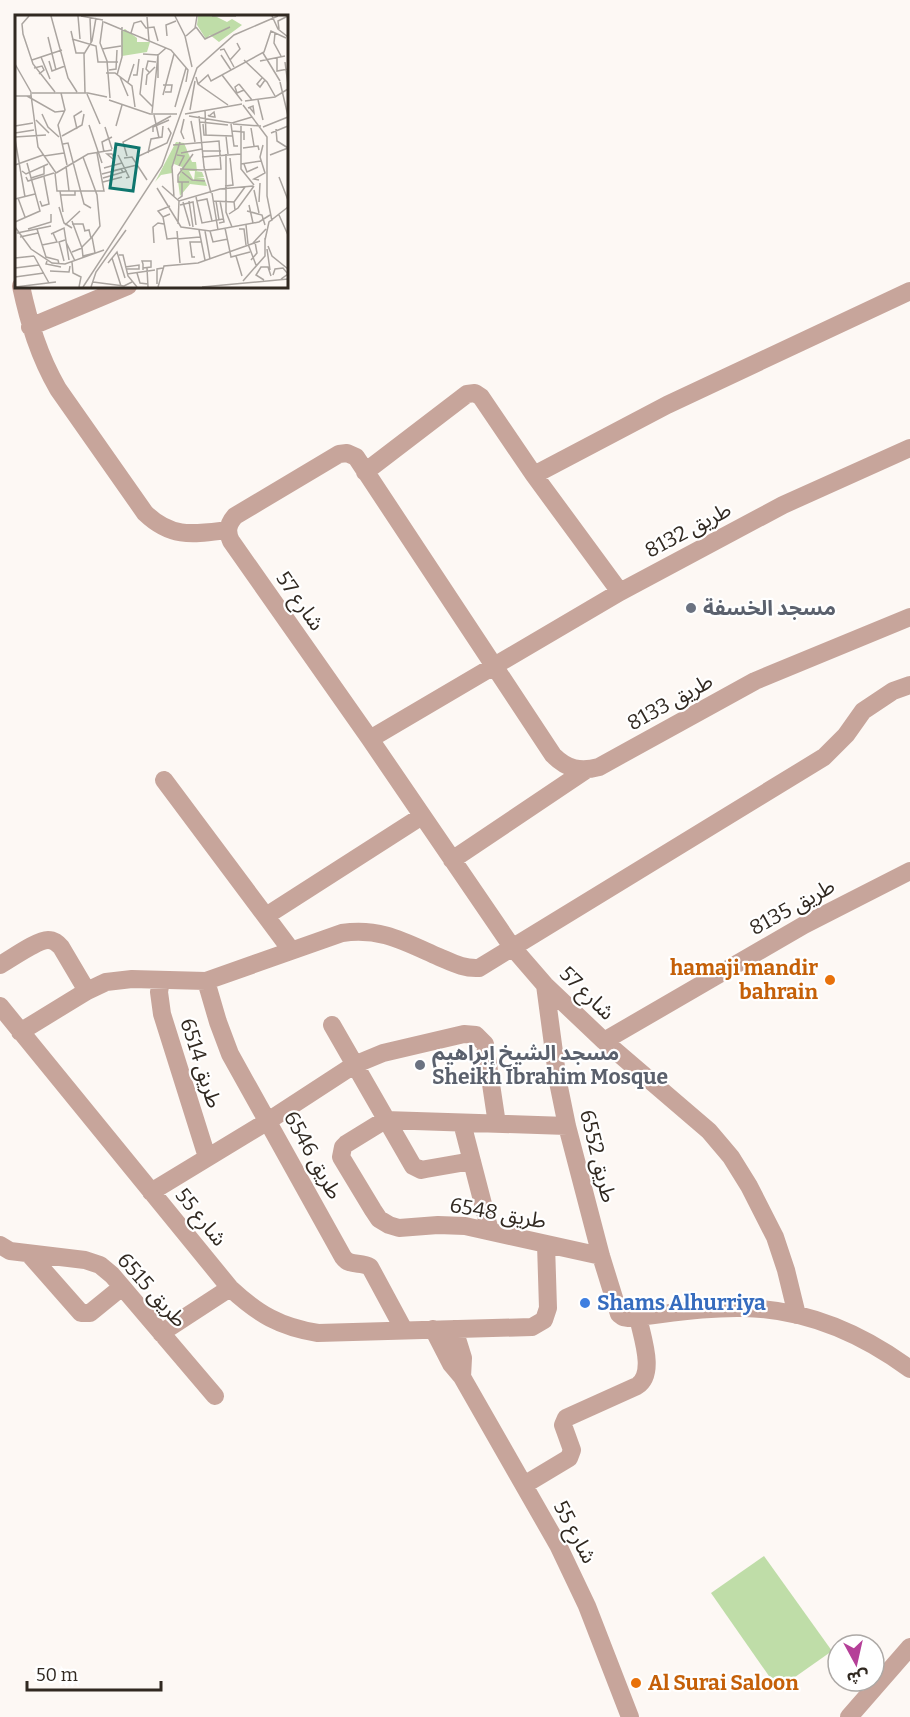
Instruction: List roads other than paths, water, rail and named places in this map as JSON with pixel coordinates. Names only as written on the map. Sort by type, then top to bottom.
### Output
[{"type":"street","points":[[21,288],[37,349],[58,389],[146,513],[164,528],[175,532],[186,534],[228,530],[235,516],[339,454],[347,453],[356,458],[553,755],[568,767],[586,770]]},
{"type":"street","points":[[30,327],[123,288]]},
{"type":"street","points":[[534,475],[667,405],[910,291]]},
{"type":"street","points":[[366,472],[467,394],[475,393],[481,397],[534,475],[620,592]]},
{"type":"street","name":"طريق 8132","points":[[370,740],[620,592],[783,505],[910,448]]},
{"type":"street","name":"شارع 57","points":[[228,530],[231,542],[512,947],[545,985],[604,1041],[709,1131],[731,1157],[749,1186],[775,1238],[797,1315]]},
{"type":"street","name":"طريق 8133","points":[[452,860],[586,770],[599,767],[755,681],[910,617]]},
{"type":"street","points":[[20,1032],[106,982],[120,980],[206,981],[342,933],[368,931],[393,936],[470,969],[487,964],[824,757],[846,735],[863,711],[893,691],[910,686]]},
{"type":"street","points":[[164,780],[291,950]]},
{"type":"street","points":[[266,916],[422,816]]},
{"type":"street","name":"طريق 8135","points":[[604,1041],[804,925],[910,871]]},
{"type":"street","points":[[0,965],[47,940],[56,941],[87,991]]},
{"type":"street","name":"طريق 6514","points":[[161,981],[159,992],[162,1014],[207,1157]]},
{"type":"street","name":"طريق 6546","points":[[206,981],[230,1054],[343,1257],[351,1263],[366,1264],[373,1270],[404,1330]]},
{"type":"street","name":"طريق 6552","points":[[545,985],[558,1082],[600,1256],[619,1314],[623,1317],[638,1317]]},
{"type":"street","name":"شارع 55","points":[[0,1006],[230,1288],[263,1315],[299,1330],[318,1333],[532,1327],[544,1320],[548,1308],[546,1244]]},
{"type":"street","points":[[332,1025],[410,1162],[417,1168],[426,1169],[472,1161]]},
{"type":"street","points":[[151,1192],[268,1121],[354,1065],[383,1053],[464,1034],[476,1035],[485,1044],[497,1124]]},
{"type":"street","points":[[385,1120],[567,1126]]},
{"type":"street","name":"طريق 6548","points":[[385,1120],[346,1144],[341,1152],[342,1161],[380,1219],[389,1225],[399,1228],[465,1226],[600,1256]]},
{"type":"street","points":[[462,1123],[490,1231]]},
{"type":"street","name":"طريق 6515","points":[[0,1245],[10,1251],[93,1262],[106,1270],[215,1396]]},
{"type":"street","points":[[29,1254],[81,1313],[90,1313],[122,1287]]},
{"type":"street","points":[[161,1333],[230,1288]]},
{"type":"street","points":[[524,1485],[569,1458],[572,1450],[563,1425],[566,1418],[637,1386],[645,1378],[647,1366],[638,1317],[695,1310],[744,1308],[797,1315],[842,1328],[883,1349],[910,1369]]},
{"type":"street","name":"شارع 55","points":[[433,1329],[451,1364],[462,1377],[558,1545],[573,1575],[630,1717]]},
{"type":"street","name":"شارع 55","points":[[454,1329],[463,1358],[462,1377]]},
{"type":"street","points":[[858,1713],[910,1647]]},
{"type":"place","name":"مسجد الخسفة","points":[[691,608]]},
{"type":"place","name":"hamaji mandir bahrain","points":[[830,980]]},
{"type":"place","name":"مسجد الشيخ إبراهيم Sheikh Ibrahim Mosque","points":[[420,1065]]},
{"type":"place","name":"Shams Alhurriya","points":[[585,1303]]},
{"type":"place","name":"Al Surai Saloon","points":[[636,1683]]}]
